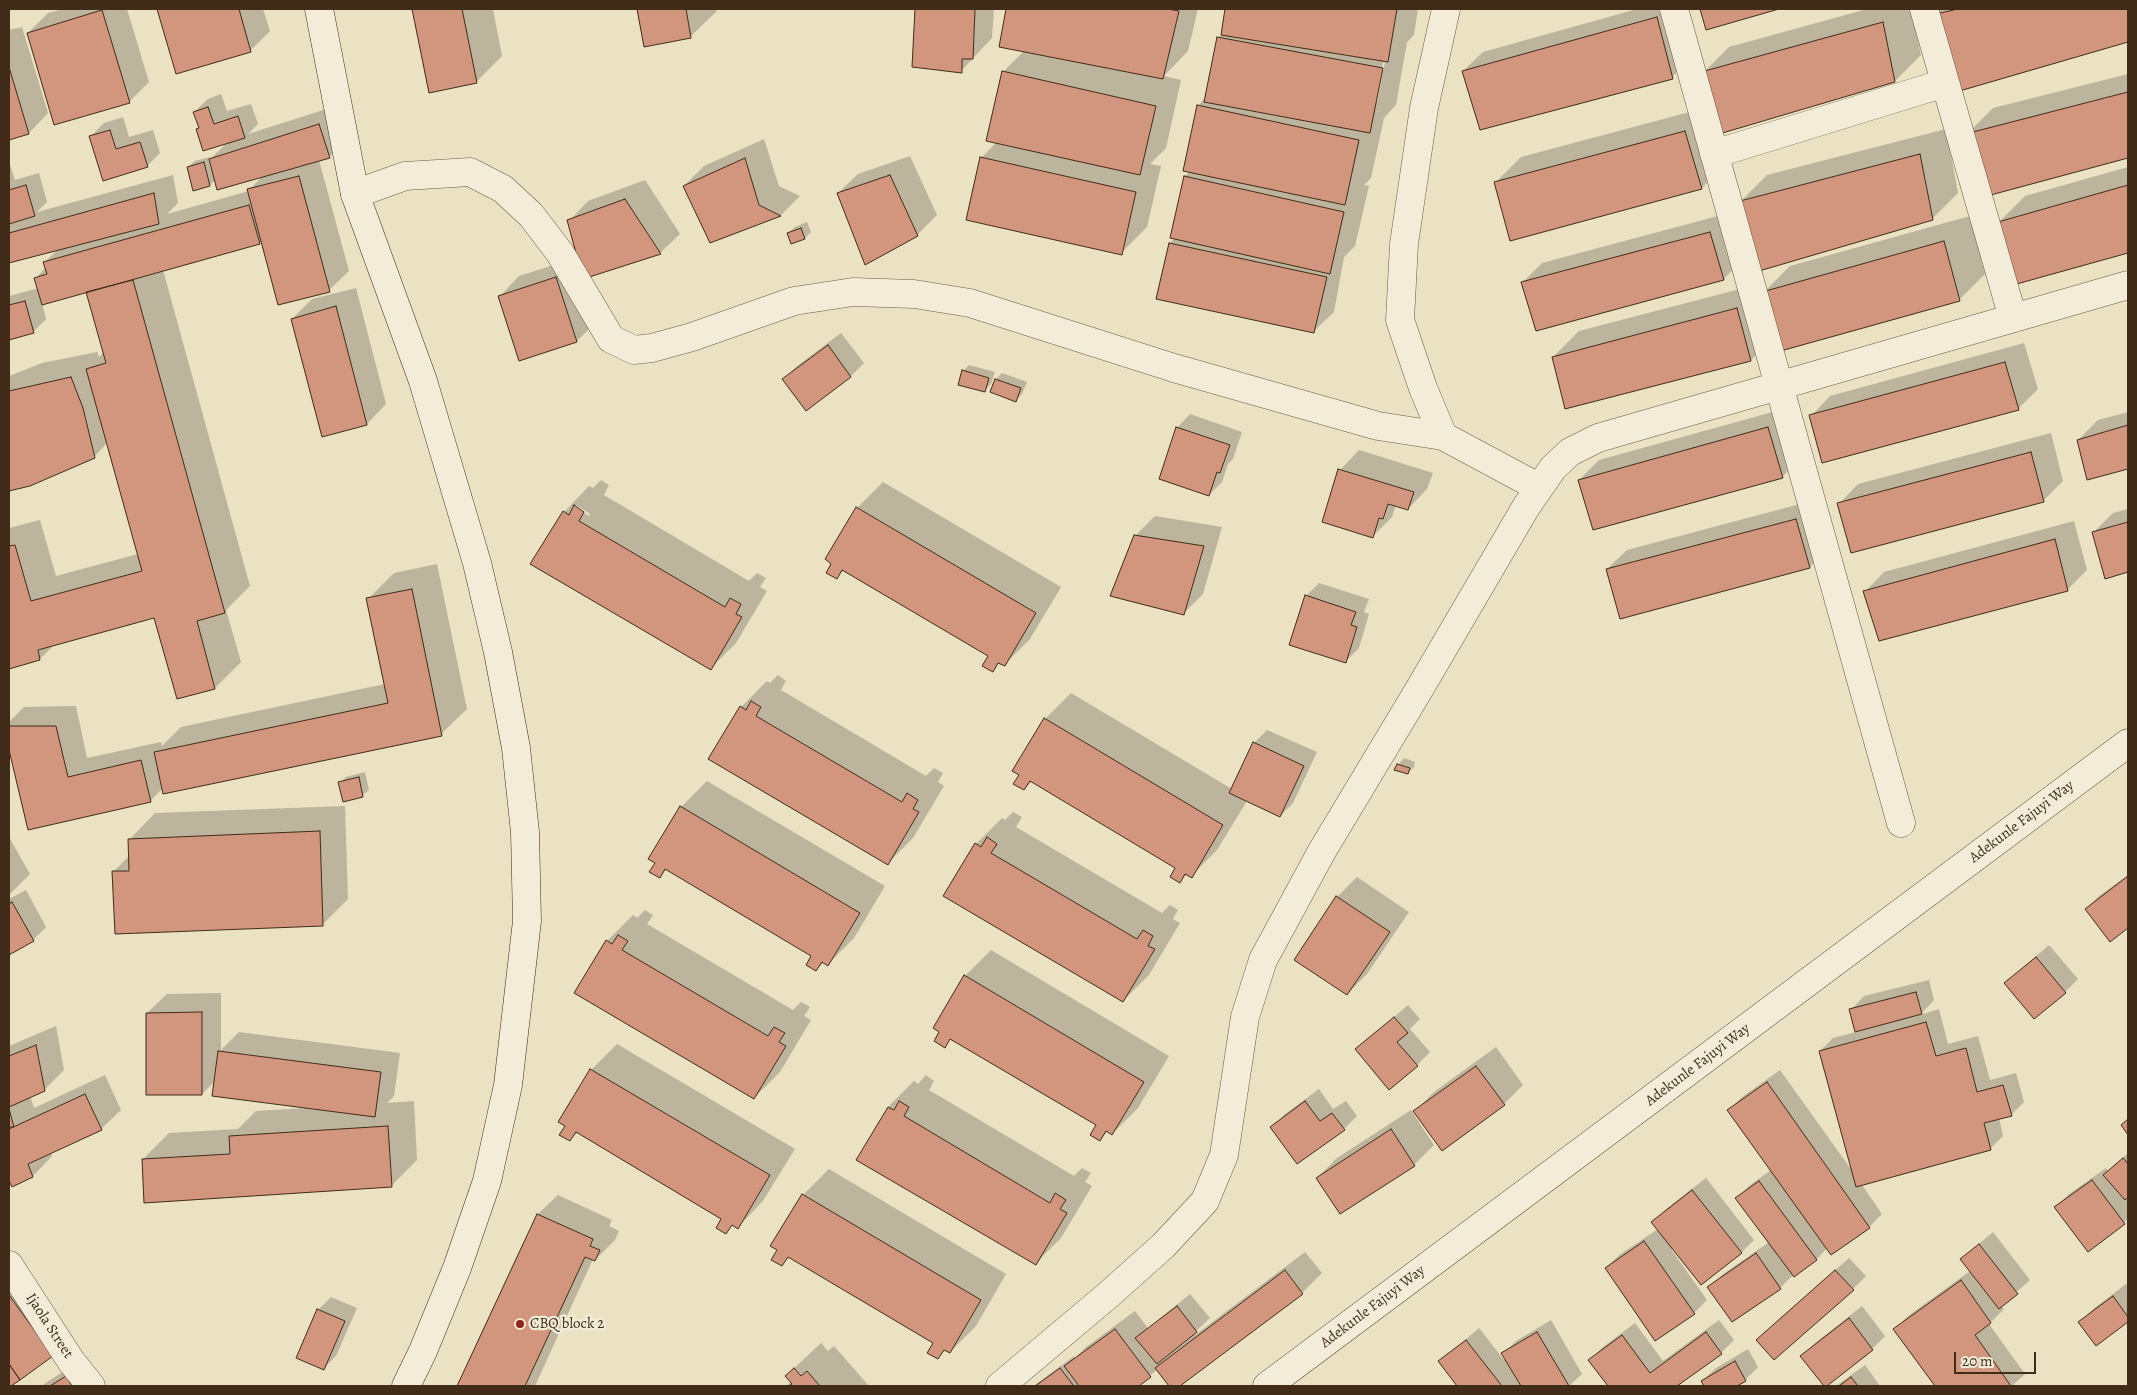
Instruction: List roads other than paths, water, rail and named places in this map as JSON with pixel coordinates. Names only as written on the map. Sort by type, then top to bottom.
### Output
[{"type":"street","points":[[319,9],[355,194],[422,381],[476,563],[498,652],[516,748],[525,832],[526,920],[508,1085],[487,1181],[453,1277],[423,1351],[406,1386]]},
{"type":"street","points":[[1443,436],[1423,388],[1400,320],[1404,244],[1424,108],[1446,9]]},
{"type":"street","points":[[1674,9],[1901,823]]},
{"type":"street","points":[[1924,9],[2013,318]]},
{"type":"street","points":[[1714,154],[1945,83]]},
{"type":"street","points":[[355,194],[406,176],[470,172],[503,189],[531,215],[560,253],[611,339],[634,350],[652,348],[692,337],[794,301],[853,292],[914,294],[970,303],[1174,368],[1378,426],[1443,436],[1538,487]]},
{"type":"street","points":[[1000,1386],[1156,1252],[1205,1201],[1224,1155],[1246,1017],[1263,960],[1322,850],[1538,487],[1553,468],[1570,452],[1598,438],[2128,285]]},
{"type":"street","name":"Adekunle Fajuyi Way","points":[[1267,1386],[2128,743]]},
{"type":"street","name":"Ijaola Street","points":[[9,1265],[72,1361],[91,1386]]},
{"type":"place","name":"CBQ block 2","points":[[520,1324]]}]
